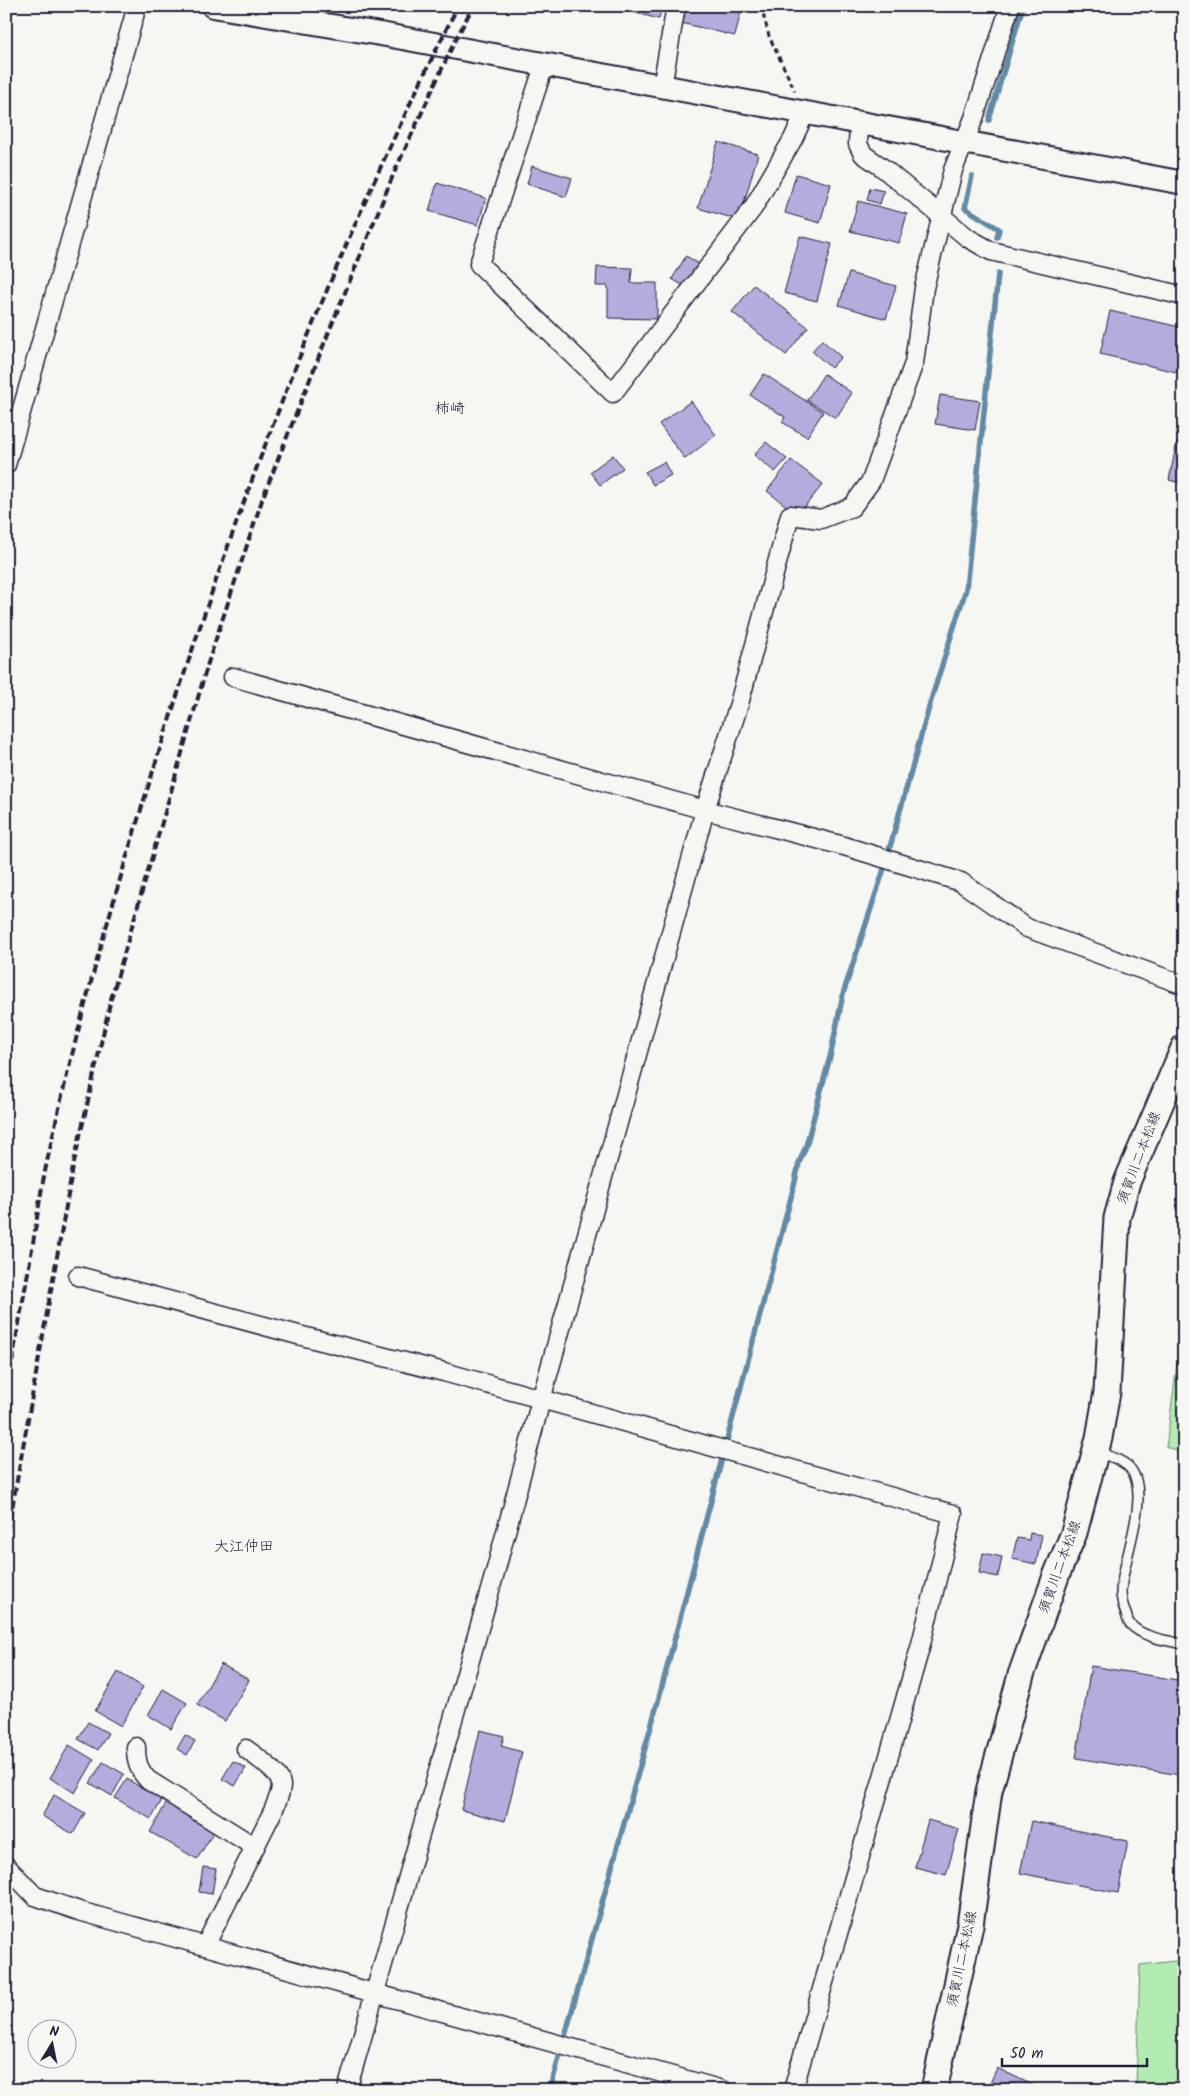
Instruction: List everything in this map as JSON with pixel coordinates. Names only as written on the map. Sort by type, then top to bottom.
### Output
[{"type":"main road","name":"須賀川二本松線","points":[[934,2090],[970,1925],[989,1791],[1021,1675],[1056,1576],[1074,1533],[1096,1452],[1107,1392],[1117,1218],[1127,1182],[1184,1048]]},
{"type":"street","points":[[6,465],[137,6]]},
{"type":"street","points":[[213,6],[386,35],[544,66],[1184,183]]},
{"type":"street","points":[[662,87],[676,6]]},
{"type":"street","points":[[347,2090],[491,1587],[705,810],[739,704],[790,515],[821,519],[852,508],[871,481],[914,363],[924,288],[953,170],[974,118],[1010,6]]},
{"type":"street","points":[[544,66],[479,264],[613,393],[753,208],[793,139],[798,112]]},
{"type":"street","points":[[859,123],[858,144],[863,154],[884,168],[940,217],[968,238],[991,251],[1184,296]]},
{"type":"street","points":[[233,677],[889,860],[961,882],[1027,928],[1184,986]]},
{"type":"street","points":[[78,1276],[444,1372],[953,1514],[920,1648],[793,2090]]},
{"type":"street","points":[[136,1747],[136,1760],[140,1772],[148,1780],[255,1847]]},
{"type":"street","points":[[205,1946],[273,1811],[281,1783],[278,1775],[246,1749]]},
{"type":"street","points":[[6,1866],[35,1896],[79,1911],[723,2090]]},
{"type":"lane","points":[[1096,1452],[1117,1459],[1132,1471],[1137,1485],[1139,1497],[1129,1557],[1121,1589],[1122,1602],[1130,1624],[1145,1635],[1183,1644]]},
{"type":"path","points":[[761,6],[769,36],[795,90],[798,112]]},
{"type":"green space","points":[[1184,1312],[1184,1453],[1166,1447]]},
{"type":"green space","points":[[1184,1960],[1184,2090],[1136,2090],[1140,1965]]},
{"type":"building","points":[[609,6],[662,6],[659,19]]},
{"type":"building","points":[[685,6],[742,7],[735,36],[681,23]]},
{"type":"building","points":[[718,142],[758,154],[739,220],[698,208]]},
{"type":"building","points":[[532,166],[572,178],[566,197],[527,184]]},
{"type":"building","points":[[796,174],[831,184],[820,223],[785,213]]},
{"type":"building","points":[[437,183],[486,198],[478,225],[429,211]]},
{"type":"building","points":[[870,188],[884,191],[880,204],[867,200]]},
{"type":"building","points":[[858,201],[907,214],[899,243],[850,231]]},
{"type":"building","points":[[800,236],[832,244],[817,301],[784,293]]},
{"type":"building","points":[[686,256],[701,265],[687,288],[672,279]]},
{"type":"building","points":[[597,267],[632,268],[631,283],[657,283],[657,319],[608,318],[608,286],[596,286]]},
{"type":"building","points":[[849,273],[896,286],[886,319],[839,305]]},
{"type":"building","points":[[754,285],[808,327],[786,355],[732,312]]},
{"type":"building","points":[[1110,311],[1184,328],[1184,339],[1176,372],[1100,354]]},
{"type":"building","points":[[822,340],[841,357],[831,368],[812,351]]},
{"type":"building","points":[[764,374],[823,412],[807,437],[782,422],[785,417],[750,395]]},
{"type":"building","points":[[824,374],[852,393],[836,418],[807,400]]},
{"type":"building","points":[[940,395],[980,401],[975,430],[935,424]]},
{"type":"building","points":[[691,401],[716,435],[685,459],[659,424]]},
{"type":"building","points":[[766,442],[787,459],[775,472],[754,455]]},
{"type":"building","points":[[1177,442],[1184,443],[1184,484],[1169,480]]},
{"type":"building","points":[[613,455],[623,468],[600,485],[590,472]]},
{"type":"building","points":[[791,460],[823,484],[798,515],[767,491]]},
{"type":"building","points":[[664,462],[671,475],[653,485],[645,472]]},
{"type":"building","points":[[1030,1533],[1042,1535],[1036,1564],[1012,1559],[1017,1538],[1029,1540]]},
{"type":"building","points":[[983,1553],[1002,1557],[998,1577],[979,1573]]},
{"type":"building","points":[[221,1664],[249,1680],[225,1721],[197,1705]]},
{"type":"building","points":[[1091,1666],[1184,1681],[1184,1753],[1180,1775],[1076,1758]]},
{"type":"building","points":[[118,1672],[143,1687],[121,1726],[95,1711]]},
{"type":"building","points":[[163,1689],[187,1703],[171,1729],[148,1715]]},
{"type":"building","points":[[88,1722],[108,1733],[98,1750],[78,1739]]},
{"type":"building","points":[[480,1730],[504,1736],[501,1746],[522,1752],[505,1821],[461,1810]]},
{"type":"building","points":[[185,1735],[195,1741],[187,1755],[177,1749]]},
{"type":"building","points":[[69,1745],[94,1760],[75,1793],[50,1778]]},
{"type":"building","points":[[233,1761],[246,1768],[235,1786],[222,1779]]},
{"type":"building","points":[[103,1762],[124,1774],[112,1796],[90,1783]]},
{"type":"building","points":[[127,1779],[162,1800],[151,1819],[115,1798]]},
{"type":"building","points":[[54,1795],[85,1813],[73,1834],[42,1816]]},
{"type":"building","points":[[167,1802],[215,1830],[197,1859],[150,1832]]},
{"type":"building","points":[[928,1820],[959,1829],[946,1875],[915,1867]]},
{"type":"building","points":[[1031,1821],[1128,1841],[1118,1893],[1020,1873]]},
{"type":"building","points":[[203,1867],[216,1869],[212,1894],[199,1892]]},
{"type":"building","points":[[997,2068],[1043,2090],[987,2090]]},
{"type":"waterway","points":[[989,120],[1023,6]]},
{"type":"waterway","points":[[972,176],[965,208],[999,229],[997,237]]},
{"type":"waterway","points":[[550,2090],[660,1694],[799,1163],[806,1146],[831,1053],[843,994],[883,872],[931,700],[966,589],[998,274]]},
{"type":"railway","points":[[6,1397],[44,1177],[60,1102],[103,939],[134,831],[168,724],[230,540],[299,359],[374,181],[458,6]]},
{"type":"railway","points":[[6,1542],[73,1167],[111,999],[208,663],[263,497],[328,334],[394,173],[473,6]]},
{"type":"district","name":"柿崎","points":[[450,409]]},
{"type":"district","name":"大江仲田","points":[[244,1547]]}]
